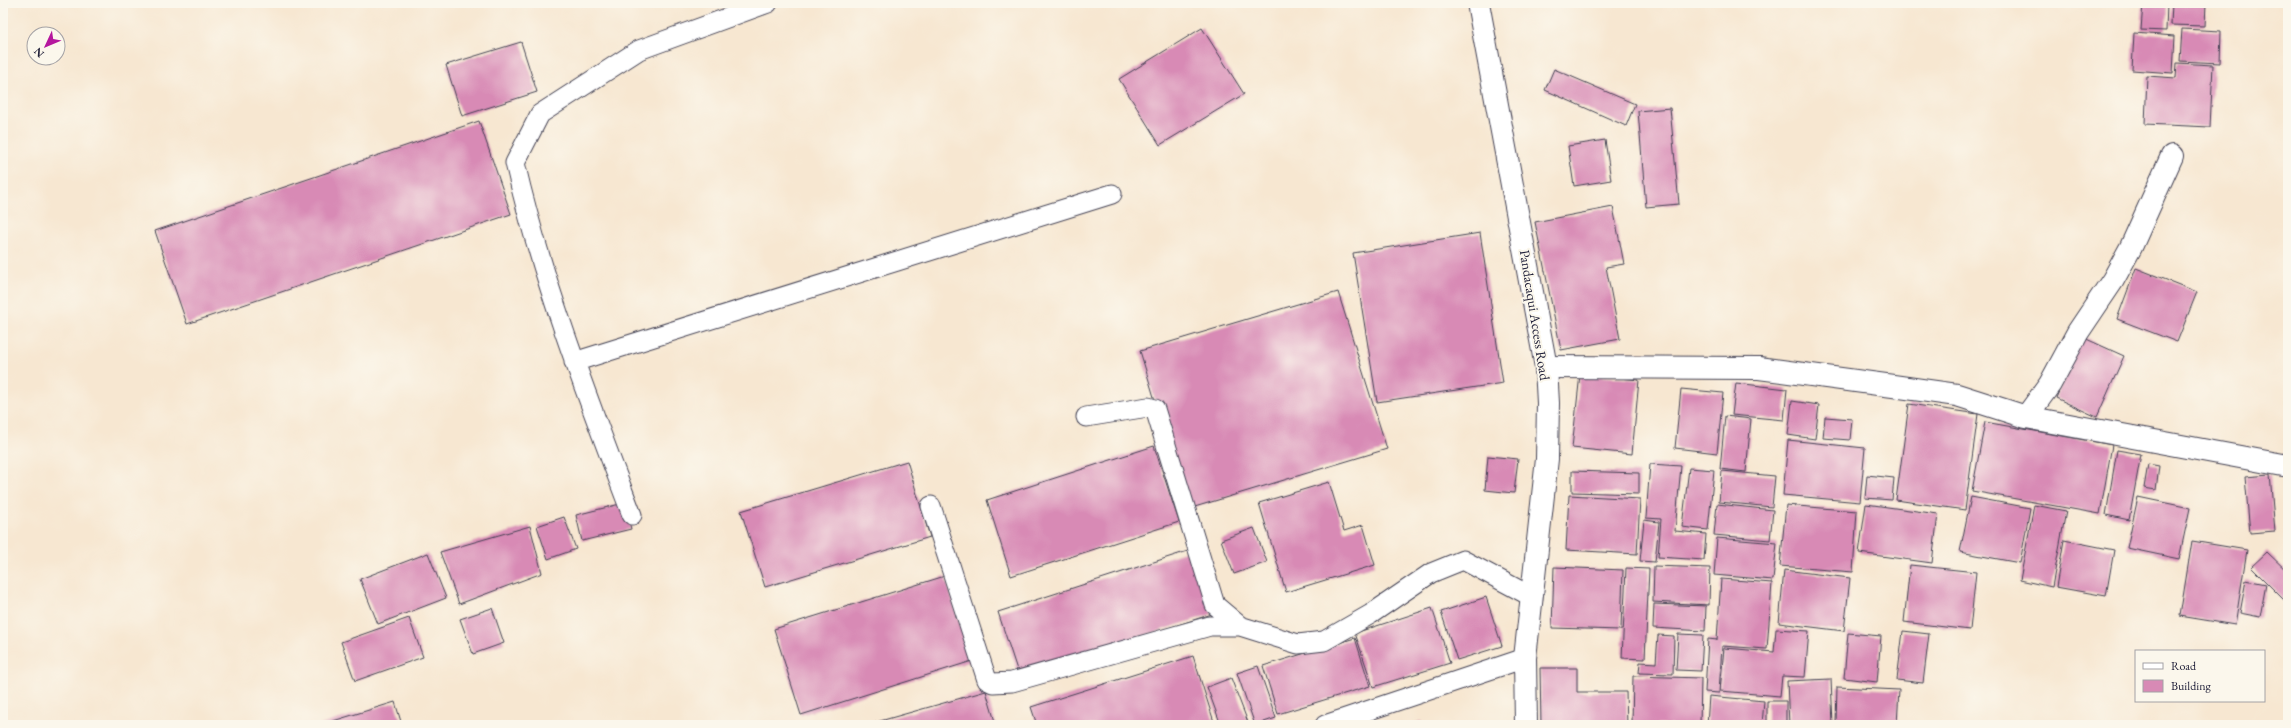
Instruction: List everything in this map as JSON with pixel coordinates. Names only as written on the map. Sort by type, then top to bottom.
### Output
[{"type":"street","name":"Pandacaqui Access Road","points":[[1478,3],[1546,366],[1548,403],[1547,459],[1524,658],[1526,725]]},
{"type":"street","points":[[2026,417],[2050,384],[2078,332],[2112,280],[2131,247],[2172,156]]},
{"type":"street","points":[[1546,366],[1759,368],[1957,395],[2026,417],[2283,465]]},
{"type":"lane","points":[[632,515],[574,362],[527,217],[514,163],[540,114],[640,50],[768,3]]},
{"type":"lane","points":[[574,362],[1112,194]]},
{"type":"lane","points":[[1086,417],[1148,407],[1155,410],[1215,605],[1240,626]]},
{"type":"lane","points":[[931,506],[987,680],[993,683],[1012,682],[1210,626],[1240,626],[1298,644],[1324,641],[1370,614],[1431,573],[1463,560],[1532,597]]},
{"type":"lane","points":[[1325,725],[1524,658]]},
{"type":"building","points":[[2143,3],[2167,3],[2166,31],[2141,30]]},
{"type":"building","points":[[2172,3],[2206,3],[2205,26],[2171,25]]},
{"type":"building","points":[[1202,28],[1244,94],[1160,145],[1119,79]]},
{"type":"building","points":[[2182,29],[2221,31],[2220,63],[2180,61]]},
{"type":"building","points":[[2134,33],[2175,36],[2173,73],[2132,70]]},
{"type":"building","points":[[521,42],[537,92],[462,116],[446,65]]},
{"type":"building","points":[[2177,63],[2213,65],[2210,127],[2145,124],[2147,76],[2176,78]]},
{"type":"building","points":[[1554,69],[1635,104],[1626,126],[1545,90]]},
{"type":"building","points":[[1670,108],[1679,204],[1646,207],[1638,111]]},
{"type":"building","points":[[479,121],[511,214],[187,324],[155,231]]},
{"type":"building","points":[[1605,140],[1611,180],[1574,186],[1568,146]]},
{"type":"building","points":[[1613,207],[1624,264],[1606,267],[1620,339],[1561,350],[1535,222]]},
{"type":"building","points":[[1480,233],[1503,383],[1377,402],[1353,253]]},
{"type":"building","points":[[2136,268],[2197,292],[2177,342],[2117,319]]},
{"type":"building","points":[[1338,292],[1387,449],[1188,509],[1140,351]]},
{"type":"building","points":[[2082,337],[2124,356],[2097,417],[2056,398]]},
{"type":"building","points":[[1580,374],[1639,380],[1632,454],[1572,448]]},
{"type":"building","points":[[1736,383],[1787,389],[1784,420],[1732,415]]},
{"type":"building","points":[[1681,389],[1723,393],[1717,453],[1675,448]]},
{"type":"building","points":[[1792,401],[1819,405],[1815,439],[1788,435]]},
{"type":"building","points":[[1909,404],[1978,414],[1965,510],[1896,500]]},
{"type":"building","points":[[1725,416],[1751,419],[1746,472],[1720,469]]},
{"type":"building","points":[[1825,417],[1852,419],[1850,440],[1823,438]]},
{"type":"building","points":[[1985,422],[2112,445],[2100,514],[1972,491]]},
{"type":"building","points":[[1788,440],[1865,448],[1860,502],[1783,495]]},
{"type":"building","points":[[1154,446],[1179,522],[1011,576],[987,500]]},
{"type":"building","points":[[2117,450],[2141,454],[2129,520],[2106,515]]},
{"type":"building","points":[[1488,456],[1518,459],[1514,493],[1485,490]]},
{"type":"building","points":[[907,461],[930,537],[765,587],[741,511]]},
{"type":"building","points":[[1650,464],[1681,466],[1675,531],[1706,534],[1704,560],[1658,557],[1661,519],[1646,518]]},
{"type":"building","points":[[2148,464],[2159,466],[2156,490],[2144,488]]},
{"type":"building","points":[[1689,468],[1714,470],[1708,530],[1682,527]]},
{"type":"building","points":[[1572,471],[1639,473],[1639,494],[1572,492]]},
{"type":"building","points":[[1722,471],[1775,476],[1772,507],[1719,502]]},
{"type":"building","points":[[1867,475],[1894,478],[1892,500],[1865,498]]},
{"type":"building","points":[[2270,475],[2275,531],[2250,533],[2245,477]]},
{"type":"building","points":[[1329,482],[1344,531],[1363,525],[1375,565],[1286,592],[1259,503]]},
{"type":"building","points":[[1569,495],[1640,499],[1637,554],[1566,550]]},
{"type":"building","points":[[1971,497],[2030,508],[2020,563],[1960,552]]},
{"type":"building","points":[[2138,497],[2190,508],[2179,559],[2127,548]]},
{"type":"building","points":[[624,503],[631,529],[582,541],[576,515]]},
{"type":"building","points":[[1717,504],[1773,510],[1770,540],[1714,535]]},
{"type":"building","points":[[1866,504],[1938,514],[1932,563],[1859,553]]},
{"type":"building","points":[[1786,505],[1857,511],[1853,572],[1780,566]]},
{"type":"building","points":[[2034,505],[2066,511],[2052,587],[2020,580]]},
{"type":"building","points":[[564,517],[576,549],[548,559],[537,526]]},
{"type":"building","points":[[1644,520],[1659,522],[1655,562],[1640,561]]},
{"type":"building","points":[[530,526],[542,573],[459,604],[440,552]]},
{"type":"building","points":[[1254,528],[1267,562],[1234,574],[1221,540]]},
{"type":"building","points":[[1717,538],[1777,543],[1773,580],[1714,575]]},
{"type":"building","points":[[2064,540],[2114,550],[2106,596],[2056,587]]},
{"type":"building","points":[[2192,541],[2247,550],[2235,625],[2180,616]]},
{"type":"building","points":[[1191,550],[1212,614],[1019,676],[998,612]]},
{"type":"building","points":[[2267,552],[2288,572],[2288,601],[2286,602],[2251,567]]},
{"type":"building","points":[[428,553],[446,598],[378,624],[360,579]]},
{"type":"building","points":[[1910,565],[1976,572],[1970,630],[1904,622]]},
{"type":"building","points":[[1654,566],[1710,568],[1709,605],[1653,602]]},
{"type":"building","points":[[1554,567],[1623,570],[1621,630],[1552,628]]},
{"type":"building","points":[[1626,568],[1649,569],[1645,659],[1622,658]]},
{"type":"building","points":[[1784,570],[1850,578],[1844,631],[1779,623]]},
{"type":"building","points":[[945,576],[972,661],[801,715],[774,629]]},
{"type":"building","points":[[1721,579],[1772,583],[1767,649],[1722,646],[1719,693],[1705,692],[1708,639],[1717,640]]},
{"type":"building","points":[[2246,580],[2266,584],[2260,617],[2240,613]]},
{"type":"building","points":[[1486,597],[1502,646],[1457,660],[1441,612]]},
{"type":"building","points":[[1654,604],[1706,606],[1705,631],[1653,628]]},
{"type":"building","points":[[492,608],[504,643],[473,654],[460,619]]},
{"type":"building","points":[[1432,608],[1450,663],[1373,687],[1355,633]]},
{"type":"building","points":[[409,618],[423,657],[355,681],[341,642]]},
{"type":"building","points":[[1776,629],[1809,631],[1805,677],[1782,676],[1780,696],[1720,691],[1724,648],[1774,652]]},
{"type":"building","points":[[1903,631],[1929,634],[1923,683],[1897,680]]},
{"type":"building","points":[[1848,633],[1881,636],[1877,682],[1844,678]]},
{"type":"building","points":[[1678,634],[1703,635],[1701,671],[1676,670]]},
{"type":"building","points":[[1658,635],[1674,636],[1673,674],[1639,673],[1640,662],[1656,663]]},
{"type":"building","points":[[1355,638],[1370,686],[1278,714],[1263,666]]},
{"type":"building","points":[[1193,656],[1215,725],[1037,725],[1031,707]]},
{"type":"building","points":[[1258,666],[1276,718],[1255,725],[1237,673]]},
{"type":"building","points":[[1540,668],[1577,668],[1577,692],[1626,692],[1627,725],[1541,725]]},
{"type":"building","points":[[1633,676],[1701,678],[1700,725],[1632,725]]},
{"type":"building","points":[[1231,678],[1249,725],[1221,725],[1207,687]]},
{"type":"building","points":[[1831,679],[1833,725],[1789,725],[1787,681]]},
{"type":"building","points":[[1837,687],[1899,690],[1897,725],[1836,723]]},
{"type":"building","points":[[986,691],[996,725],[866,725]]},
{"type":"building","points":[[1709,696],[1764,701],[1762,725],[1707,725]]},
{"type":"building","points":[[1767,701],[1786,701],[1786,725],[1767,725]]},
{"type":"building","points":[[395,702],[402,725],[320,725]]},
{"type":"building","points":[[1421,721],[1422,725],[1409,725]]},
{"type":"building","points":[[1902,722],[1919,724],[1919,725],[1901,725]]}]
